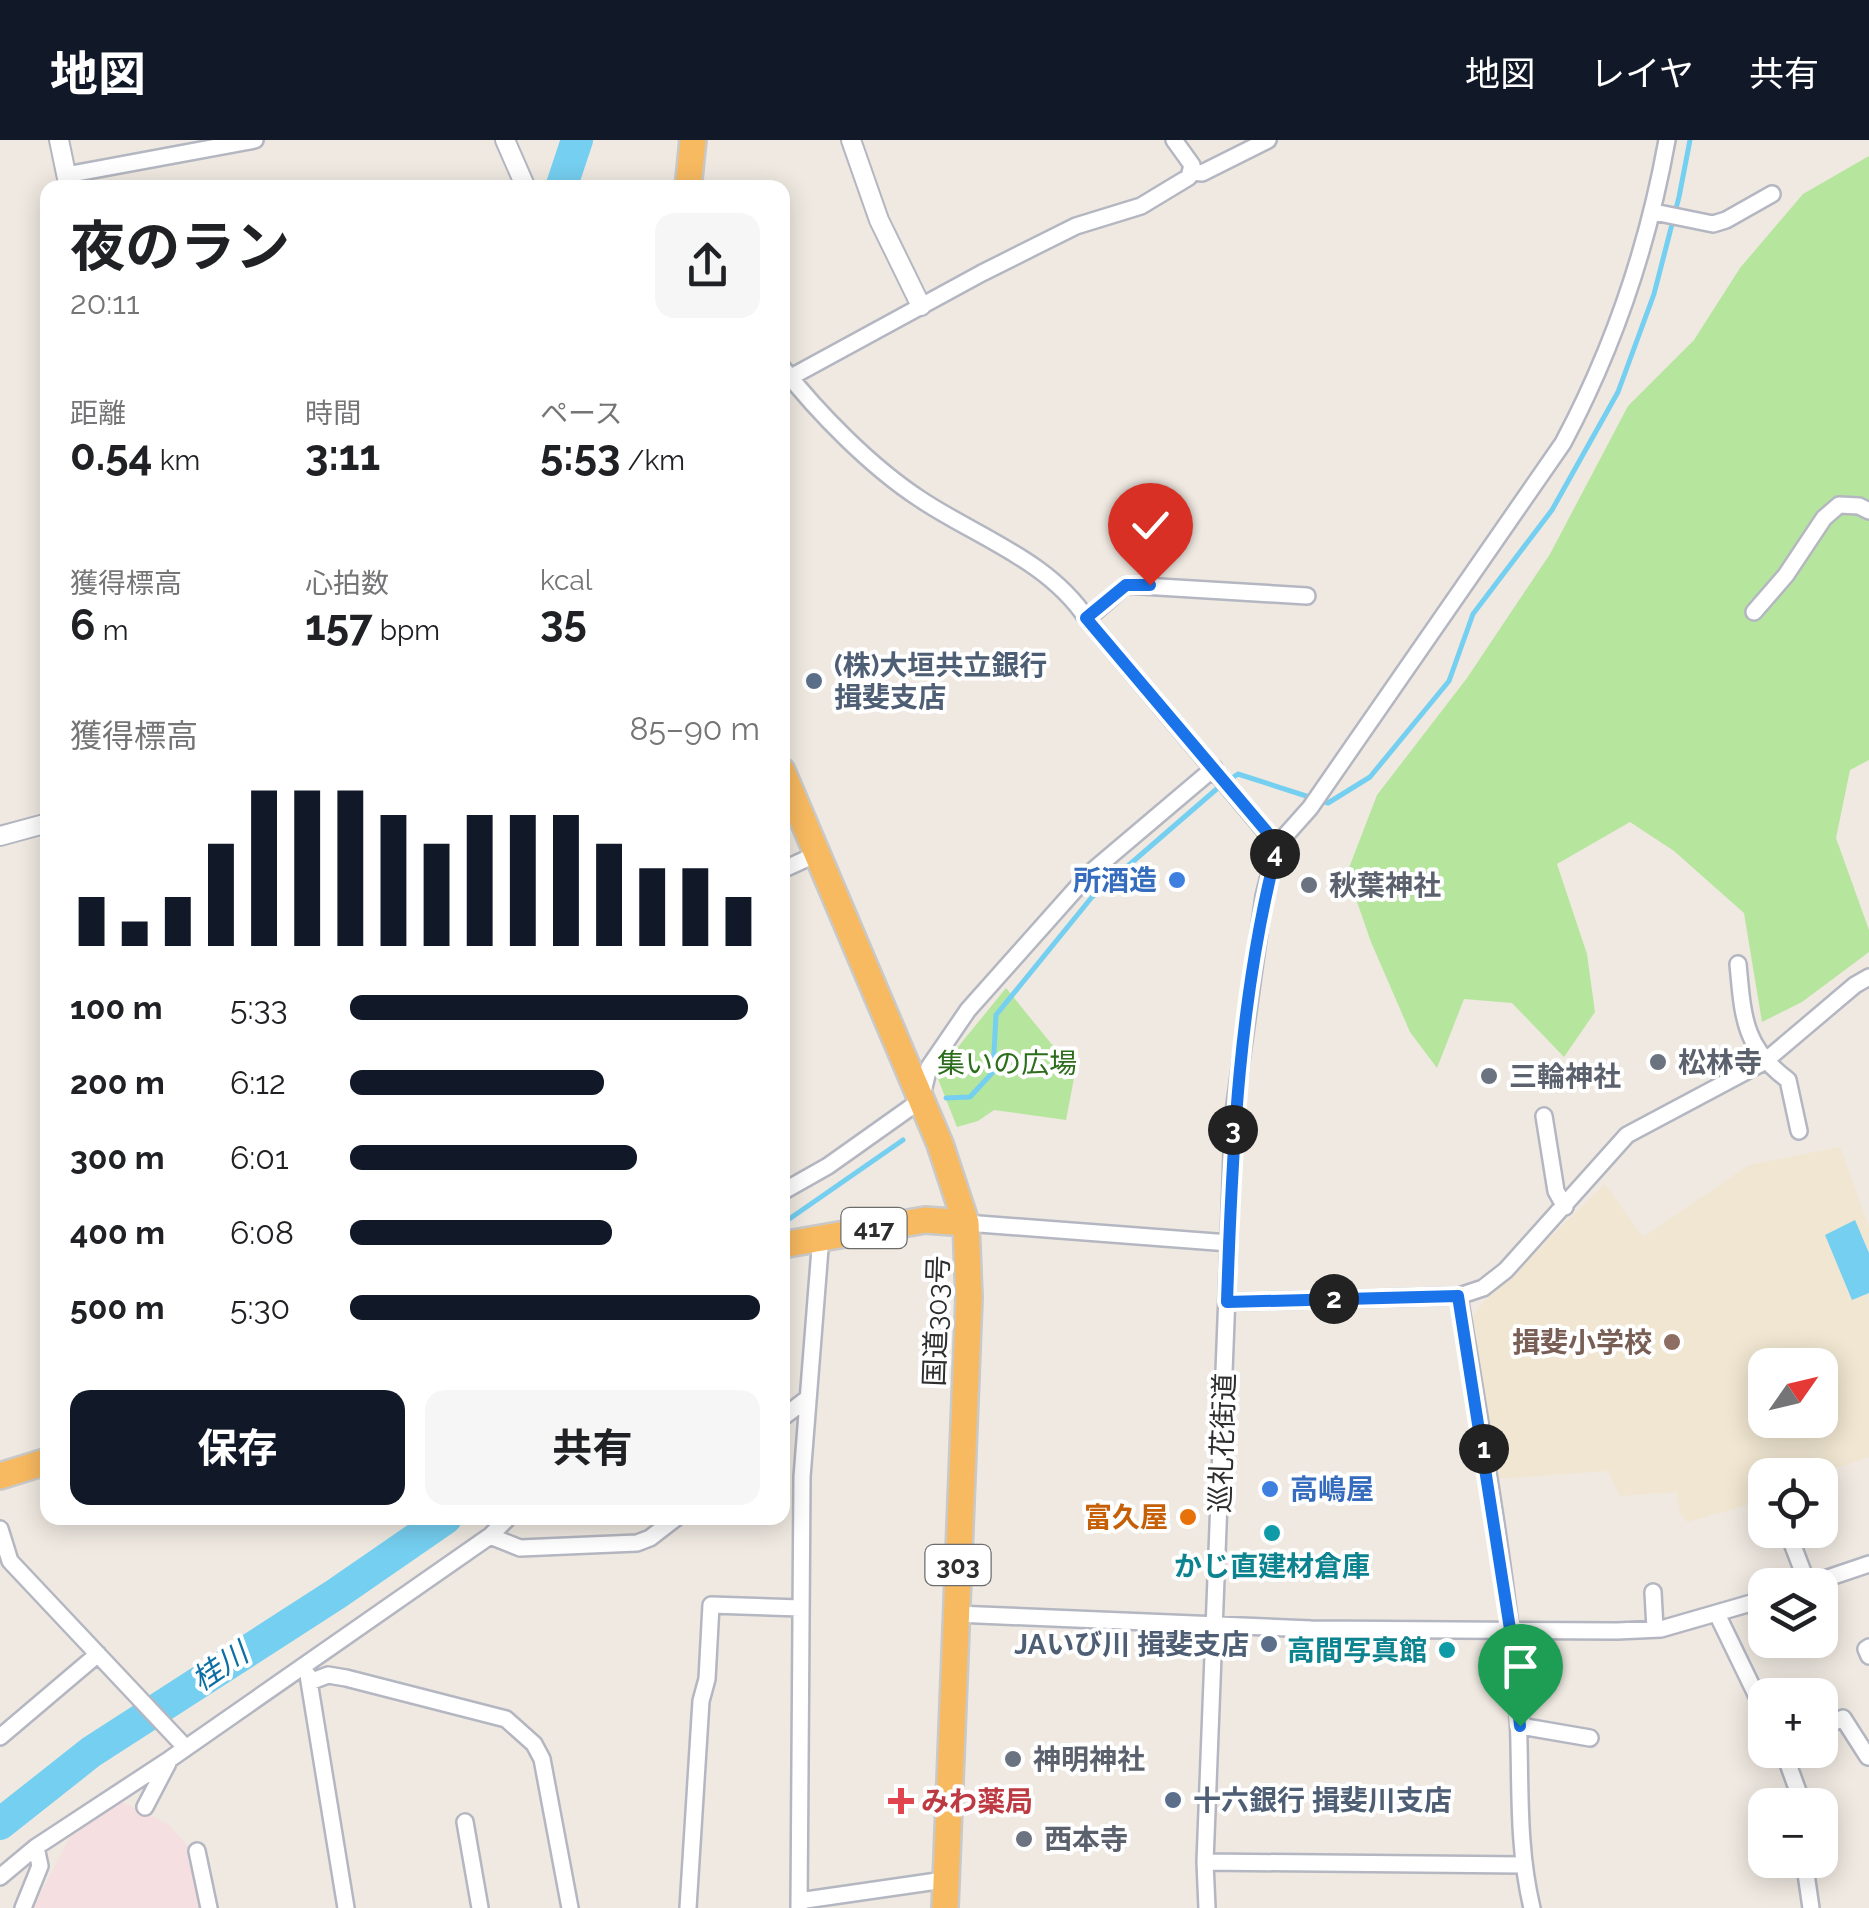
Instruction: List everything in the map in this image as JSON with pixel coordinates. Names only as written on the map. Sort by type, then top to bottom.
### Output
[{"type":"highway","points":[[689,180],[694,140]]},
{"type":"highway","name":"国道303号","points":[[790,790],[940,1144],[966,1223],[970,1298],[944,1908]]},
{"type":"highway","name":"417","points":[[790,1244],[926,1220],[966,1223]]},
{"type":"highway","points":[[0,1476],[40,1464]]},
{"type":"street","points":[[59,140],[68,180]]},
{"type":"street","points":[[73,180],[255,140]]},
{"type":"street","points":[[505,140],[522,180]]},
{"type":"street","points":[[851,140],[879,220],[921,306]]},
{"type":"street","points":[[790,370],[1076,226],[1141,206],[1191,172],[1192,165],[1174,140]]},
{"type":"street","points":[[1191,172],[1202,174],[1268,140]]},
{"type":"street","points":[[790,376],[878,467],[918,498],[1053,578],[1278,845],[1310,808],[1563,442],[1596,381],[1654,212],[1667,140]]},
{"type":"street","points":[[1654,212],[1713,224],[1772,194]]},
{"type":"street","points":[[1754,612],[1786,575],[1824,518],[1839,505],[1869,511]]},
{"type":"street","points":[[1086,618],[1126,585],[1307,596]]},
{"type":"street","points":[[790,1187],[828,1166],[921,1100],[929,1067],[968,1010],[1090,873],[1216,770]]},
{"type":"street","points":[[0,836],[40,825]]},
{"type":"street","name":"巡礼花街道","points":[[1207,1908],[1205,1862],[1234,1119],[1264,896],[1278,845]]},
{"type":"street","points":[[790,866],[817,854]]},
{"type":"street","points":[[1738,964],[1743,1020],[1764,1062],[1788,1080],[1799,1132]]},
{"type":"street","points":[[1227,1302],[1458,1296],[1483,1288],[1506,1270],[1627,1135],[1764,1062],[1855,984],[1869,977]]},
{"type":"street","points":[[1544,1116],[1556,1191],[1565,1207]]},
{"type":"street","points":[[966,1223],[1229,1243]]},
{"type":"street","points":[[821,1236],[802,1477],[799,1904],[944,1880]]},
{"type":"street","points":[[1458,1296],[1510,1629],[1520,1726],[1522,1865],[1532,1908]]},
{"type":"street","points":[[790,1412],[808,1398]]},
{"type":"street","points":[[146,1807],[182,1744],[304,1664],[501,1525]]},
{"type":"street","points":[[490,1536],[520,1548],[636,1542],[650,1538],[667,1525]]},
{"type":"street","points":[[0,1530],[10,1561],[182,1744]]},
{"type":"street","points":[[1838,1575],[1869,1564]]},
{"type":"street","points":[[1652,1592],[1656,1630]]},
{"type":"street","points":[[688,1908],[711,1604],[800,1608]]},
{"type":"street","points":[[956,1614],[1310,1629],[1656,1630],[1748,1604]]},
{"type":"street","points":[[1718,1614],[1748,1678]]},
{"type":"street","points":[[1869,1647],[1869,1656]]},
{"type":"street","points":[[0,1736],[98,1654]]},
{"type":"street","points":[[304,1664],[346,1908]]},
{"type":"street","points":[[310,1682],[328,1675],[346,1678],[506,1719],[534,1744],[542,1759],[570,1908]]},
{"type":"street","points":[[1838,1720],[1843,1718],[1869,1758]]},
{"type":"street","points":[[1520,1726],[1590,1738]]},
{"type":"street","points":[[1869,1746],[1869,1758]]},
{"type":"street","points":[[0,1877],[36,1848],[170,1759]]},
{"type":"street","points":[[465,1822],[480,1908]]},
{"type":"street","points":[[23,1908],[40,1866],[36,1848]]},
{"type":"street","points":[[198,1851],[208,1908]]},
{"type":"street","points":[[1205,1862],[1522,1865]]},
{"type":"street","points":[[1807,1878],[1811,1908]]},
{"type":"shaded area","name":"揖斐小学校","points":[[1840,1147],[1869,1227],[1869,1457],[1838,1468],[1838,1458],[1748,1458],[1748,1505],[1687,1522],[1680,1513],[1677,1492],[1620,1496],[1608,1471],[1498,1479],[1472,1319],[1479,1307],[1605,1184],[1643,1237],[1749,1165]]},
{"type":"shaded area","points":[[120,1801],[168,1824],[190,1849],[202,1908],[33,1908],[73,1831]]},
{"type":"green space","points":[[1869,156],[1869,760],[1850,770],[1836,838],[1869,930],[1869,952],[1802,1002],[1762,1022],[1744,913],[1674,851],[1630,822],[1557,864],[1587,954],[1595,1012],[1564,1057],[1512,1003],[1464,999],[1437,1068],[1410,1032],[1371,942],[1347,873],[1377,795],[1467,678],[1550,554],[1628,406],[1694,340],[1740,268],[1803,194]]},
{"type":"green space","name":"集いの広場","points":[[1006,988],[1075,1073],[1066,1120],[994,1110],[978,1121],[957,1127],[936,1074]]},
{"type":"water","points":[[1855,1220],[1869,1253],[1869,1293],[1852,1300],[1825,1235]]},
{"type":"waterway","name":"桂川","points":[[564,180],[577,140]]},
{"type":"waterway","points":[[946,1098],[970,1097],[993,1072],[996,1015],[1092,897],[1219,787],[1238,774],[1328,803],[1370,777],[1449,681],[1473,614],[1552,510],[1618,392],[1654,294],[1690,140]]},
{"type":"waterway","points":[[790,1218],[903,1140]]},
{"type":"waterway","name":"桂川","points":[[0,1824],[91,1752],[436,1525]]},
{"type":"place","name":"(株)大垣共立銀行 揖斐支店","points":[[814,681]]},
{"type":"place","name":"所酒造","points":[[1177,880]]},
{"type":"place","name":"秋葉神社","points":[[1309,885]]},
{"type":"place","name":"松林寺","points":[[1658,1062]]},
{"type":"place","name":"三輪神社","points":[[1489,1076]]},
{"type":"place","name":"揖斐小学校","points":[[1672,1342]]},
{"type":"place","name":"高嶋屋","points":[[1270,1489]]},
{"type":"place","name":"富久屋","points":[[1188,1517]]},
{"type":"place","name":"かじ直建材倉庫","points":[[1272,1533]]},
{"type":"place","name":"JAいび川 揖斐支店","points":[[1269,1644]]},
{"type":"place","name":"高間写真館","points":[[1447,1650]]},
{"type":"place","name":"神明神社","points":[[1013,1759]]},
{"type":"place","name":"十六銀行 揖斐川支店","points":[[1173,1800]]},
{"type":"place","name":"みわ薬局","points":[[901,1801]]},
{"type":"place","name":"西本寺","points":[[1024,1839]]},
{"type":"route","points":[[1150,585],[1126,585],[1086,618],[1278,845],[1264,896],[1234,1119],[1227,1302],[1458,1296],[1490,1486],[1520,1726]]}]
